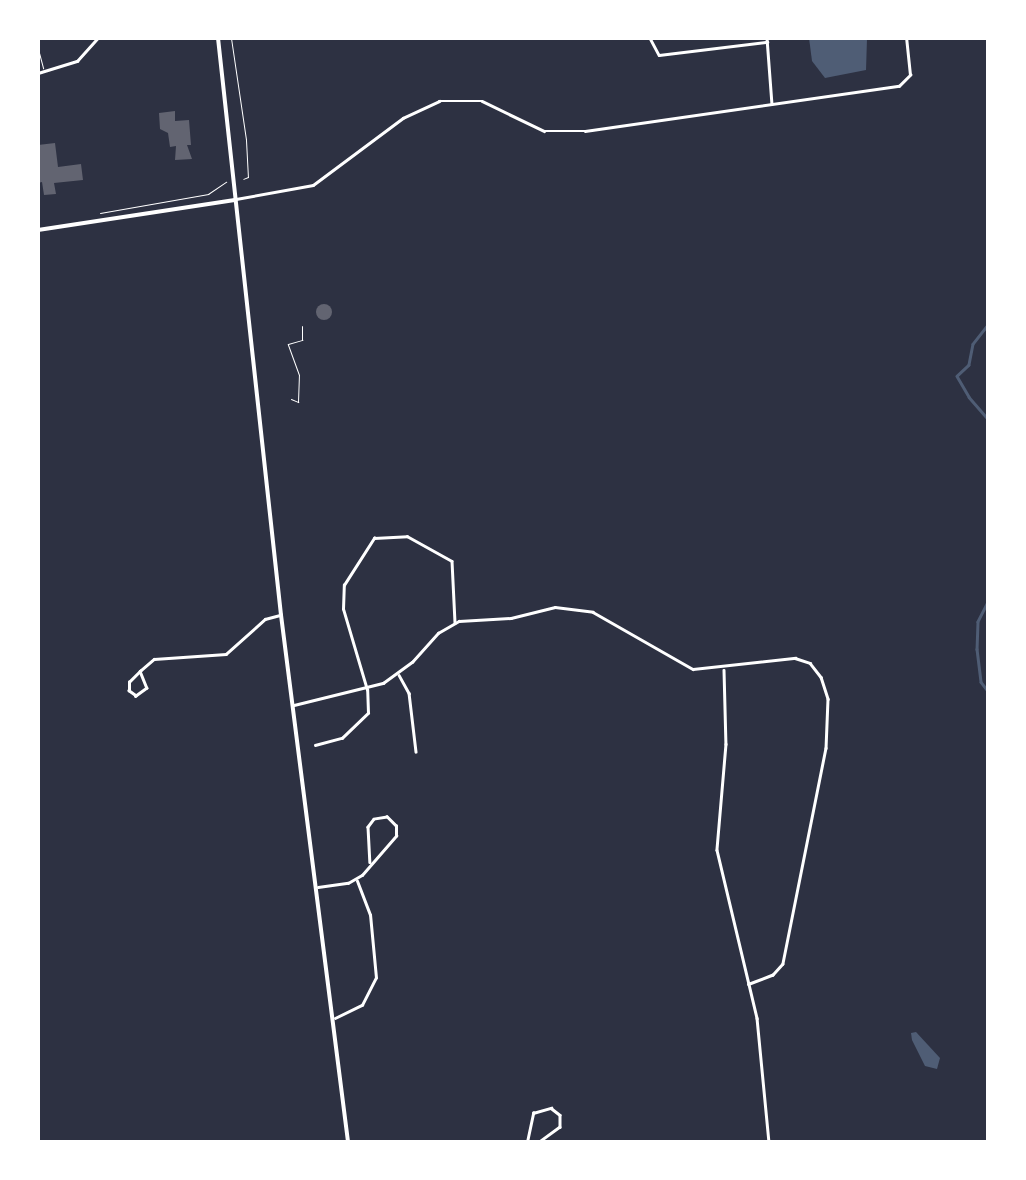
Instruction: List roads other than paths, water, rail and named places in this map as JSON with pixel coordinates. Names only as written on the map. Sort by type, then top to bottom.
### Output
[{"type":"street","points":[[38,73],[77,61],[98,38]]},
{"type":"street","points":[[218,38],[281,614],[348,1142]]},
{"type":"street","points":[[650,38],[659,55],[767,40],[772,104]]},
{"type":"street","points":[[38,230],[313,185],[404,118],[440,101],[482,102],[536,129],[560,132],[899,86],[908,80],[906,38]]},
{"type":"street","points":[[315,745],[342,738],[368,713],[367,690],[347,624],[344,585],[374,538],[406,536],[452,561],[454,623]]},
{"type":"street","points":[[293,705],[367,690],[398,674],[454,623],[519,617],[548,607],[576,608],[599,615],[679,664],[700,670],[801,659],[818,671],[828,699],[828,738],[784,959],[774,976],[749,984]]},
{"type":"street","points":[[140,671],[147,688],[136,696],[128,684],[140,671],[161,656],[231,652],[265,619],[281,614]]},
{"type":"street","points":[[724,668],[726,744],[718,850],[759,1032],[769,1142]]},
{"type":"street","points":[[398,674],[409,693],[416,752]]},
{"type":"street","points":[[318,887],[356,880],[396,836],[396,826],[387,818],[377,818],[368,826],[370,862]]},
{"type":"street","points":[[334,1018],[362,1005],[376,978],[368,907],[356,880]]},
{"type":"street","points":[[527,1142],[533,1114],[551,1108],[560,1116],[560,1127],[538,1142]]},
{"type":"lane","points":[[38,49],[44,71]]},
{"type":"water","points":[[809,38],[867,38],[866,70],[825,78],[812,61]]},
{"type":"water","points":[[916,1032],[940,1058],[937,1069],[925,1066],[912,1040],[911,1033]]},
{"type":"waterway","points":[[988,38],[988,58]]},
{"type":"waterway","points":[[988,325],[973,344],[969,365],[957,376],[988,419]]},
{"type":"waterway","points":[[988,602],[978,622],[977,649],[981,682],[988,691]]}]
